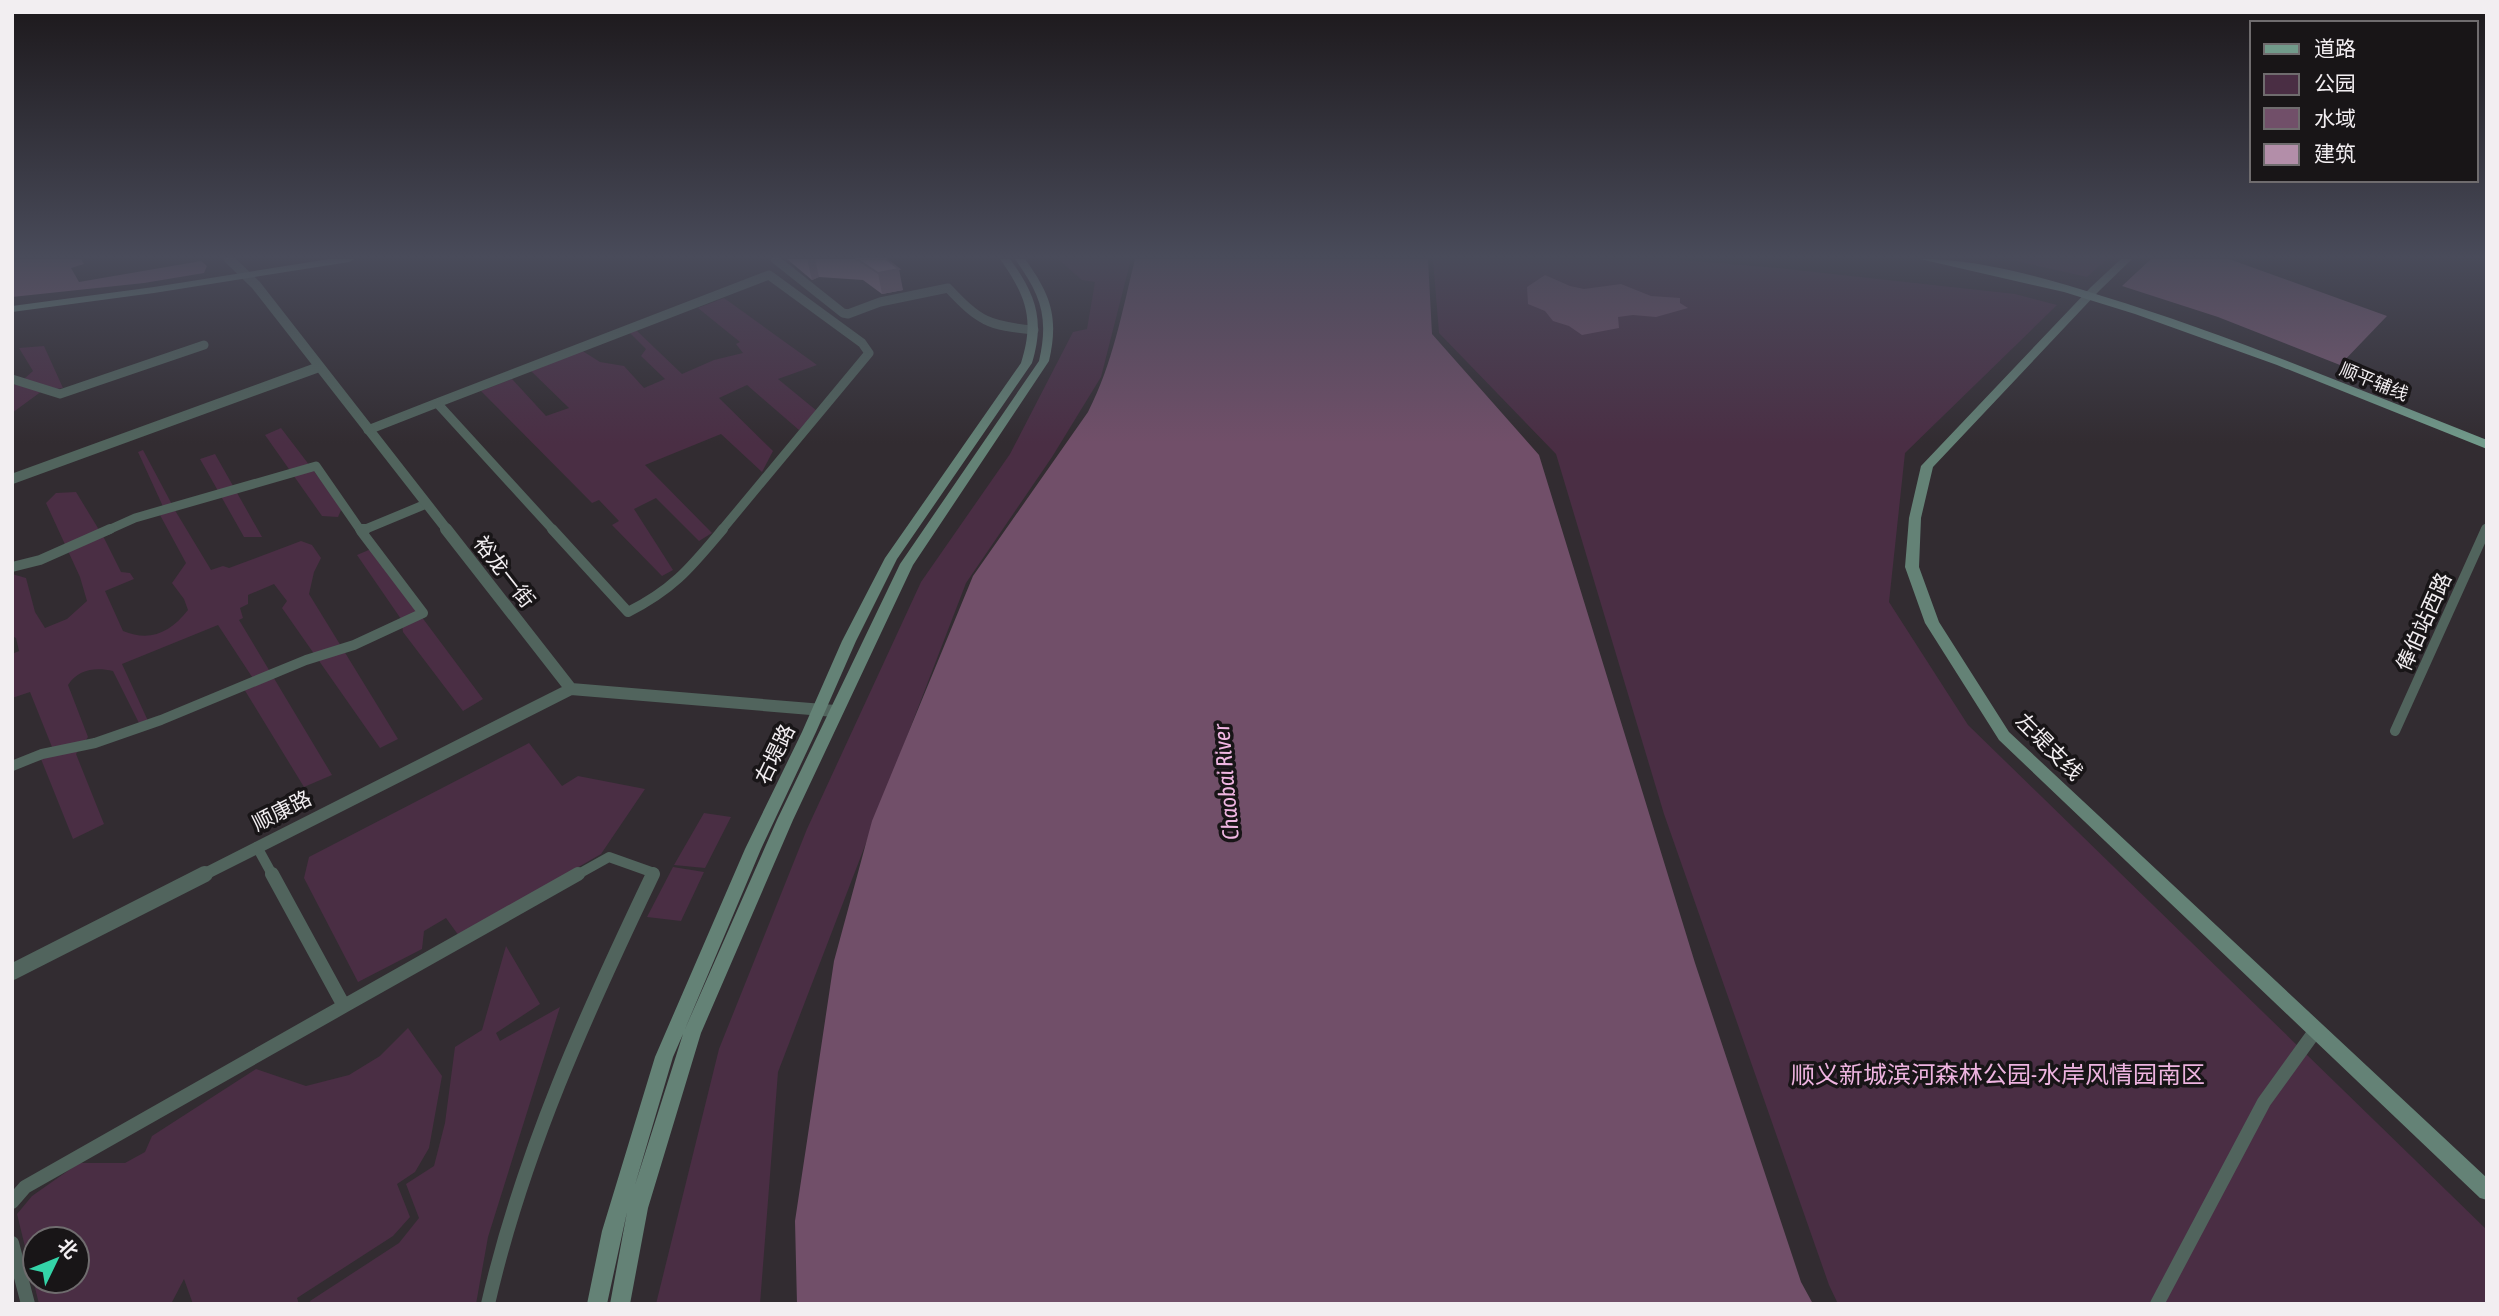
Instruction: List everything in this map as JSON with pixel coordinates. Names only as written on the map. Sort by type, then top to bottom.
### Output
[{"type":"main road","name":"右堤路","points":[[597,1304],[612,1231],[664,1057],[753,849],[891,558],[1026,363],[1034,330],[1034,320]]},
{"type":"main road","name":"右堤路","points":[[620,1304],[638,1208],[692,1033],[835,711],[907,564],[1044,360],[1051,320]]},
{"type":"main road","name":"左堤支线","points":[[2065,320],[1927,466],[1914,518],[1912,567],[1932,623],[2004,736],[2487,1191]]},
{"type":"main road","name":"顺平辅线","points":[[2165,320],[2487,445]]},
{"type":"main road","name":"顺平辅线","points":[[2188,320],[2487,436]]},
{"type":"street","name":"裕龙一街","points":[[282,320],[571,689]]},
{"type":"street","points":[[368,430],[651,320]]},
{"type":"street","points":[[437,403],[628,612],[656,598],[683,577],[869,354],[862,343],[831,320]]},
{"type":"street","points":[[979,320],[992,325],[1034,330]]},
{"type":"street","points":[[12,379],[60,394],[204,345]]},
{"type":"street","points":[[12,480],[319,368]]},
{"type":"street","points":[[12,567],[40,560],[135,518],[316,466],[423,613],[354,645],[306,660],[161,720],[95,743],[42,754],[12,766]]},
{"type":"street","points":[[361,531],[426,504]]},
{"type":"street","name":"俸伯站西路","points":[[2395,732],[2487,528]]},
{"type":"street","points":[[571,689],[835,711]]},
{"type":"street","name":"顺康路","points":[[12,972],[571,689]]},
{"type":"street","points":[[257,847],[344,1006]]},
{"type":"street","points":[[12,1202],[25,1187],[608,857],[654,873],[592,1001],[542,1121],[497,1259],[488,1304]]},
{"type":"street","points":[[2157,1304],[2264,1102],[2316,1030]]},
{"type":"street","points":[[12,1243],[27,1304]]},
{"type":"green space","points":[[713,320],[755,320],[817,365],[778,379],[817,411],[799,430],[747,385],[719,398],[773,451],[762,472],[721,434],[645,465],[712,533],[699,541],[656,498],[634,509],[673,570],[662,576],[612,525],[619,521],[599,500],[592,503],[481,391],[512,379],[546,416],[569,408],[531,371],[581,350],[600,362],[624,366],[644,388],[665,379],[641,356],[646,349],[630,333],[635,329],[682,374],[714,360],[743,353],[736,344],[740,342]]},
{"type":"green space","points":[[1088,320],[1115,320],[1101,377],[1052,457],[966,583],[778,1072],[760,1304],[656,1304],[719,1049],[807,829],[921,582],[1010,454],[1073,332],[1087,329]]},
{"type":"green space","name":"顺义新城滨河森林公园-水岸风情园南区","points":[[1438,320],[2041,320],[1905,453],[1889,602],[1968,725],[2487,1230],[2487,1304],[1838,1304],[1829,1285],[1664,814],[1556,454],[1439,333]]},
{"type":"green space","points":[[44,346],[63,388],[42,391],[12,413],[12,384],[17,385],[33,371],[19,348]]},
{"type":"green space","points":[[281,428],[342,508],[338,517],[322,516],[265,435]]},
{"type":"green space","points":[[143,450],[211,570],[223,566],[229,568],[301,541],[312,545],[321,558],[314,572],[309,594],[398,739],[380,748],[282,608],[287,601],[274,584],[248,595],[248,604],[240,608],[243,618],[239,620],[332,775],[304,787],[244,689],[256,683],[218,625],[122,664],[148,721],[140,725],[113,671],[100,669],[82,672],[68,685],[88,737],[76,754],[104,824],[73,839],[41,759],[52,747],[30,692],[12,698],[12,654],[19,651],[16,638],[12,636],[12,574],[26,578],[35,612],[45,628],[67,619],[87,601],[80,577],[46,503],[56,493],[76,492],[121,572],[130,573],[134,579],[105,591],[123,631],[142,636],[151,635],[174,625],[188,610],[184,599],[172,583],[186,563],[160,515],[166,513],[138,452]]},
{"type":"green space","points":[[215,454],[262,537],[244,537],[200,459]]},
{"type":"green space","points":[[371,549],[483,699],[463,711],[403,632],[401,619],[357,555]]},
{"type":"green space","points":[[529,743],[562,786],[578,776],[645,789],[601,854],[459,936],[446,918],[424,931],[422,949],[358,982],[304,878],[309,857]]},
{"type":"green space","points":[[704,813],[731,817],[705,868],[674,865]]},
{"type":"green space","points":[[673,867],[704,872],[681,921],[647,917]]},
{"type":"green space","points":[[506,946],[540,1004],[496,1033],[500,1041],[560,1007],[488,1237],[476,1304],[311,1304],[310,1301],[399,1243],[419,1218],[406,1184],[434,1166],[445,1123],[455,1047],[482,1030]]},
{"type":"green space","points":[[408,1028],[442,1076],[429,1148],[415,1172],[397,1184],[410,1217],[393,1236],[297,1298],[299,1304],[193,1304],[184,1279],[171,1304],[39,1304],[37,1295],[91,1295],[91,1225],[21,1225],[21,1230],[17,1214],[32,1196],[79,1163],[125,1163],[145,1152],[152,1136],[256,1069],[306,1086],[349,1075],[380,1056]]},
{"type":"shaded area","points":[[2227,320],[2383,320],[2340,365]]},
{"type":"water","name":"Chaobai River","points":[[1120,320],[1431,320],[1432,334],[1539,455],[1695,963],[1801,1282],[1813,1304],[797,1304],[795,1221],[834,961],[872,821],[973,576],[1088,412],[1097,394]]},
{"type":"water","points":[[1618,320],[1619,328],[1582,335],[1569,326],[1553,321]]}]
